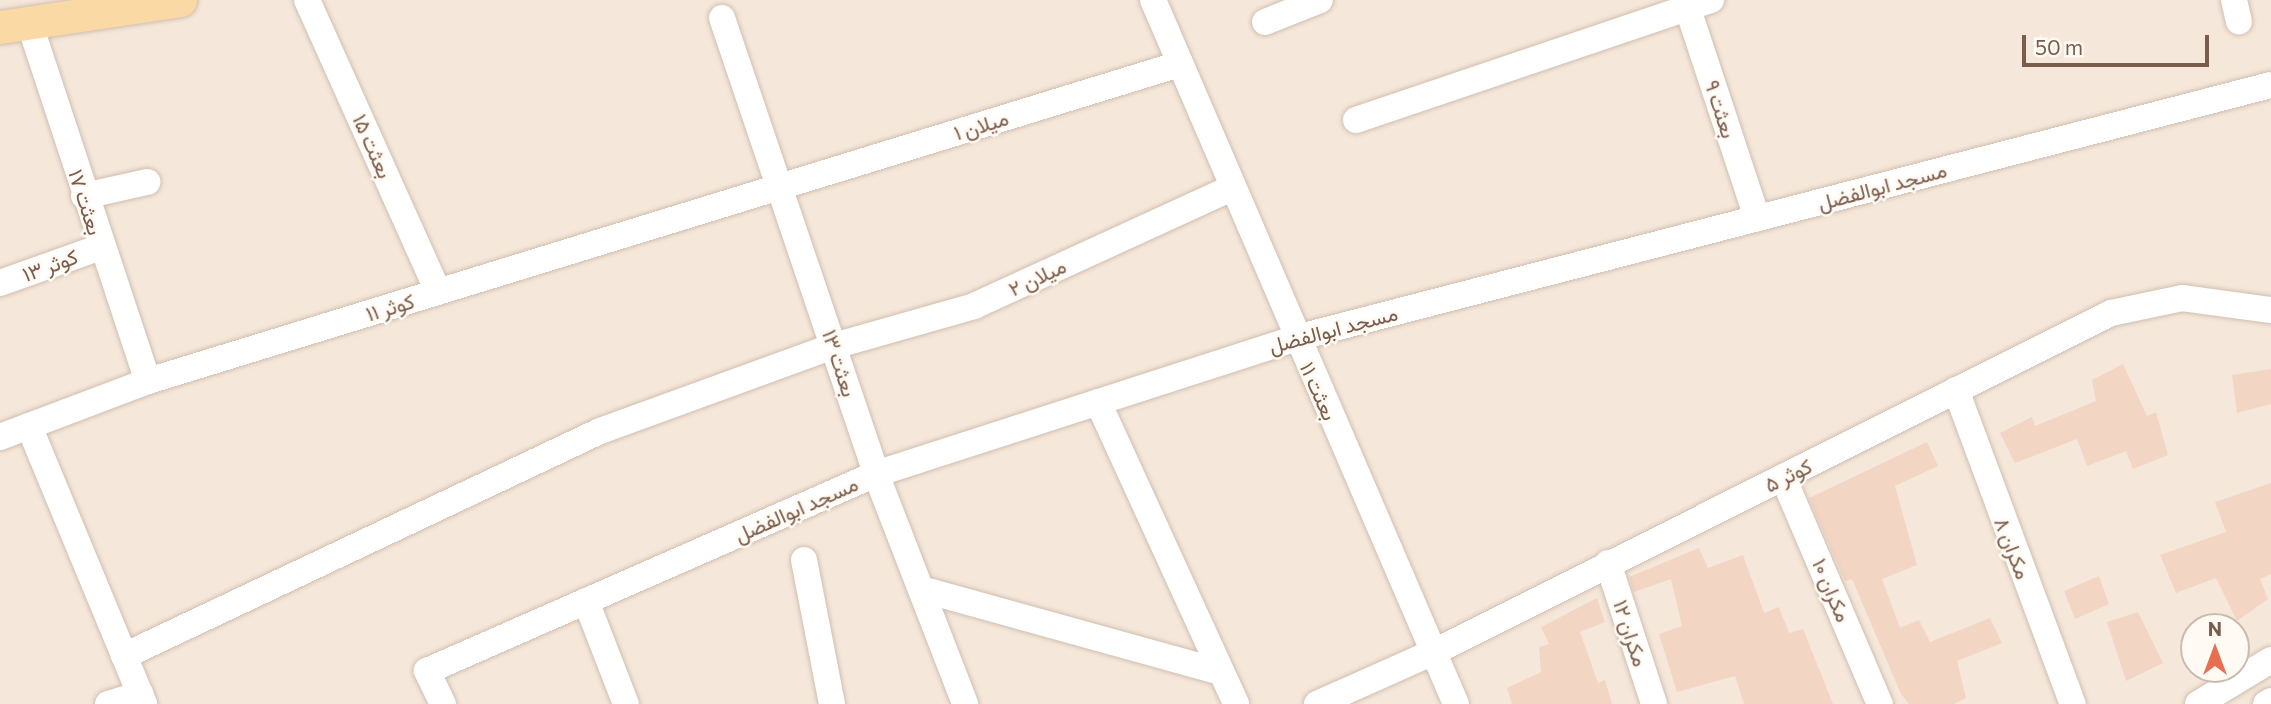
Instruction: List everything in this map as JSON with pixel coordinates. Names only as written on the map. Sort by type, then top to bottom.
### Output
[{"type":"main road","points":[[14,25],[180,0]]},
{"type":"street","name":"بعثت ۱۵","points":[[307,0],[438,292]]},
{"type":"street","name":"بعثت ۱۱","points":[[1153,0],[1296,338],[1456,704]]},
{"type":"street","points":[[1265,22],[1320,0]]},
{"type":"street","points":[[1356,120],[1695,2]]},
{"type":"street","name":"بعثت ۹","points":[[1695,2],[1757,218]]},
{"type":"street","name":"بعثت ۱۳","points":[[722,18],[782,187],[876,474],[965,704]]},
{"type":"street","name":"بعثت ۱۷","points":[[14,25],[84,196],[148,381]]},
{"type":"street","name":"میلان ۱","points":[[782,187],[1180,64]]},
{"type":"street","name":"مسجد ابوالفضل","points":[[443,704],[428,671],[876,474],[1296,338],[2271,85]]},
{"type":"street","points":[[84,196],[147,182]]},
{"type":"street","name":"کوثر ۱۱","points":[[0,437],[148,381],[782,187]]},
{"type":"street","name":"میلان ۲","points":[[124,656],[600,431],[834,346],[974,306],[1232,188]]},
{"type":"street","name":"کوثر ۱۳","points":[[0,283],[100,247]]},
{"type":"street","name":"کوثر ۵","points":[[1317,704],[1434,652],[2111,313],[2182,298],[2271,310]]},
{"type":"street","name":"مکران ۸","points":[[1956,390],[2073,704]]},
{"type":"street","points":[[1098,402],[1236,704]]},
{"type":"street","points":[[29,426],[142,699],[108,704]]},
{"type":"street","name":"مکران ۱۰","points":[[1783,477],[1881,704]]},
{"type":"street","points":[[804,559],[832,704]]},
{"type":"street","name":"مکران ۱۲","points":[[1608,563],[1654,704]]},
{"type":"street","points":[[921,589],[1221,672]]},
{"type":"street","points":[[586,601],[626,704]]},
{"type":"street","points":[[2198,704],[2271,660]]},
{"type":"street","points":[[2266,704],[2271,701]]},
{"type":"shaded area","points":[[0,0],[2271,0],[2271,704],[0,704]]},
{"type":"building","points":[[2123,364],[2147,416],[2156,412],[2168,455],[2133,469],[2126,451],[2087,466],[2077,439],[2015,463],[2000,433],[2032,417],[2035,426],[2096,401],[2092,380]]},
{"type":"building","points":[[2271,369],[2271,404],[2237,413],[2232,375]]},
{"type":"building","points":[[1927,442],[1938,466],[1895,486],[1917,565],[1882,579],[1900,628],[1919,620],[1930,642],[1990,618],[2002,643],[1957,661],[1966,698],[1954,704],[1909,704],[1901,694],[1852,579],[1845,581],[1809,498]]},
{"type":"building","points":[[2271,483],[2271,574],[2260,579],[2268,599],[2248,613],[2233,613],[2216,578],[2176,593],[2160,555],[2226,532],[2215,502]]},
{"type":"building","points":[[1699,548],[1708,568],[1743,555],[1764,613],[1779,607],[1789,633],[1803,629],[1833,704],[1744,704],[1735,676],[1677,692],[1659,634],[1682,626],[1671,579],[1634,592],[1629,577]]},
{"type":"building","points":[[2099,576],[2109,604],[2075,619],[2064,591]]},
{"type":"building","points":[[1597,598],[1605,622],[1580,632],[1598,683],[1605,680],[1612,704],[1512,704],[1507,688],[1541,672],[1539,647],[1549,644],[1541,627]]},
{"type":"building","points":[[2138,612],[2163,663],[2126,681],[2107,622]]}]
